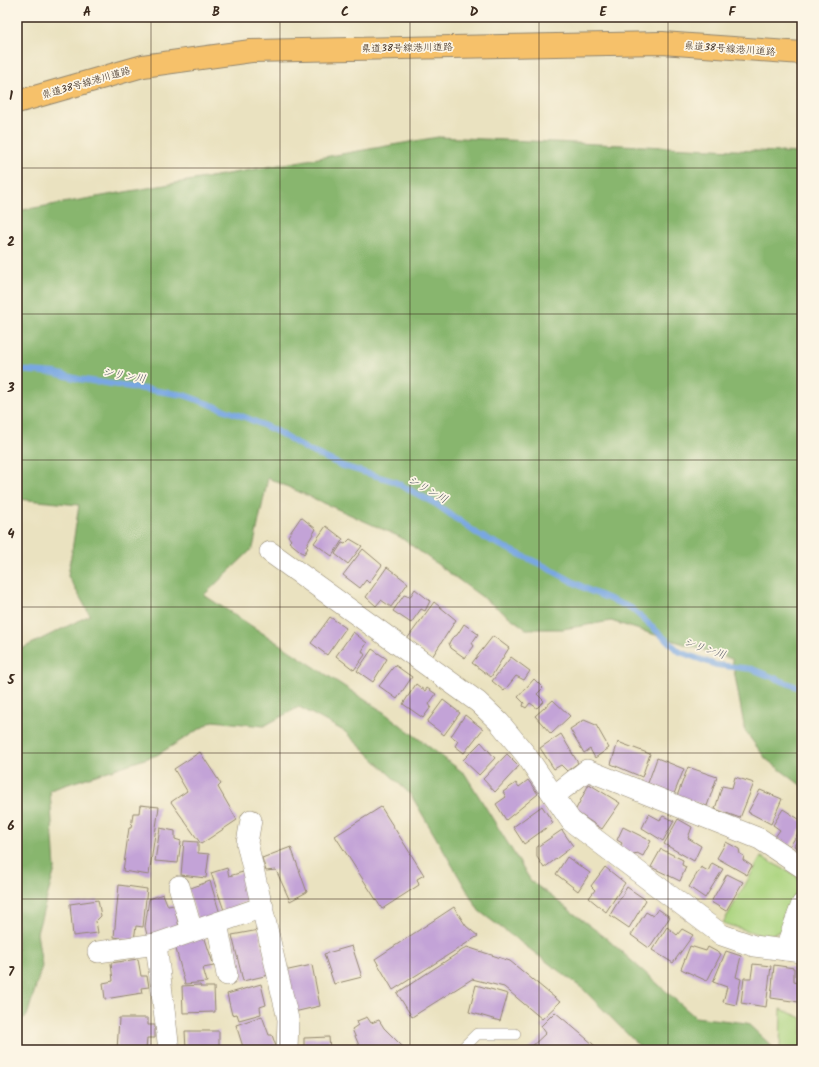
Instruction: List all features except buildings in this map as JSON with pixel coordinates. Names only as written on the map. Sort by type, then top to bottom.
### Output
[{"type":"main road","name":"県道38号線港川道路","points":[[17,102],[143,66],[251,50],[662,43],[802,53]]},
{"type":"street","points":[[270,552],[478,702],[499,722],[526,755],[571,821],[722,935],[754,946],[793,951],[802,904]]},
{"type":"street","points":[[554,796],[587,770],[760,839],[802,867]]},
{"type":"street","points":[[251,820],[248,843],[288,1019],[287,1050]]},
{"type":"street","points":[[179,886],[192,932]]},
{"type":"street","points":[[98,952],[156,944],[263,907]]},
{"type":"street","points":[[217,923],[227,975]]},
{"type":"street","points":[[156,944],[169,1050]]},
{"type":"lane","points":[[461,1050],[477,1034],[515,1034]]},
{"type":"green space","points":[[438,137],[802,153],[802,786],[766,759],[745,731],[732,659],[611,621],[563,629],[526,629],[400,537],[268,478],[253,548],[204,595],[382,711],[465,774],[531,881],[606,938],[695,1017],[747,1023],[776,1050],[643,1050],[583,989],[479,911],[411,795],[344,731],[299,707],[264,726],[213,721],[157,755],[50,790],[55,869],[37,933],[42,966],[27,1016],[17,1022],[17,651],[90,615],[68,576],[79,505],[17,499],[17,211]]},
{"type":"green space","points":[[761,857],[797,876],[801,886],[782,931],[764,936],[723,923]]},
{"type":"green space","points":[[781,1009],[802,1018],[802,1050],[780,1050]]},
{"type":"waterway","name":"シリン川","points":[[17,370],[55,373],[78,379],[184,395],[247,418],[276,431],[308,450],[343,466],[393,481],[436,504],[479,535],[542,565],[590,591],[631,608],[680,652],[716,665],[752,669],[802,689]]}]
